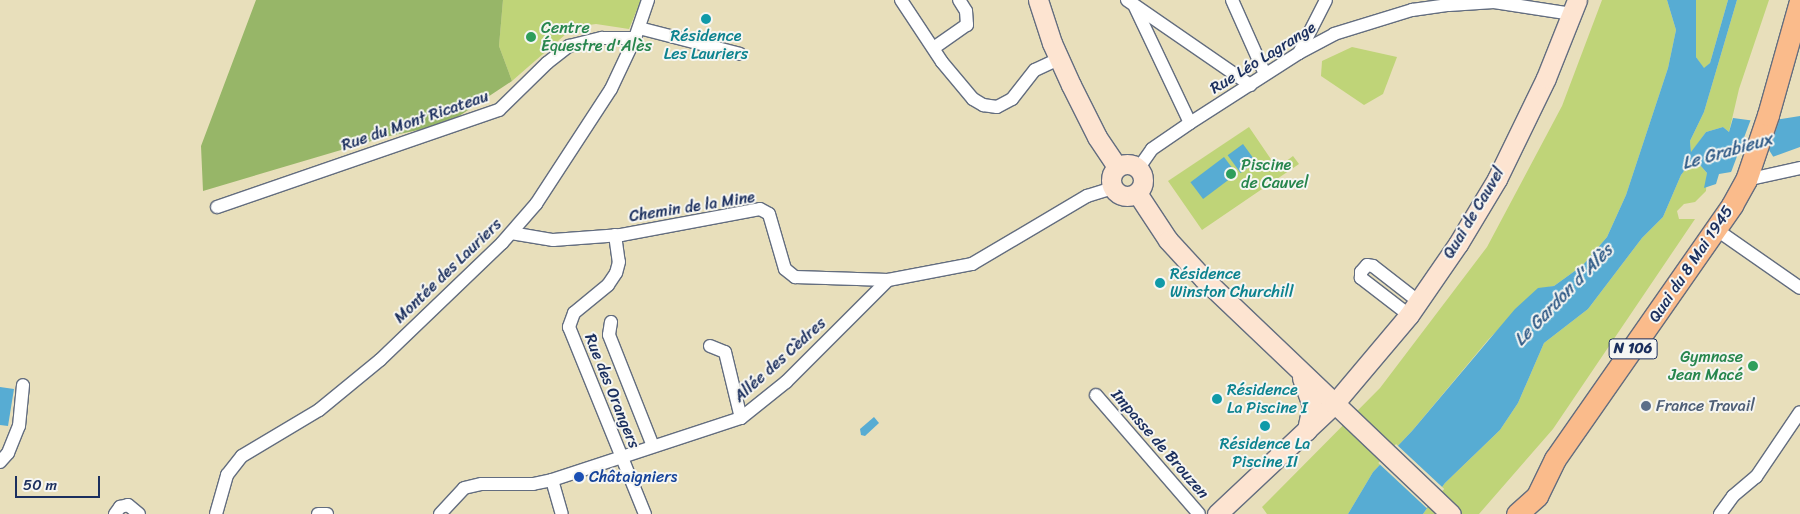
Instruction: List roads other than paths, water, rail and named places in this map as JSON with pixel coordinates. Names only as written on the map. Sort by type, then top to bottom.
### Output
[{"type":"main road","points":[[1038,0],[1059,59],[1097,137],[1117,167]]},
{"type":"main road","name":"N 106","points":[[1748,175],[1768,115],[1800,1]]},
{"type":"main road","name":"Quai de Cauvel","points":[[1217,514],[1307,430],[1338,408],[1414,308],[1458,244],[1497,179],[1574,7]]},
{"type":"main road","points":[[1117,167],[1130,164],[1138,169],[1143,181],[1137,193]]},
{"type":"main road","points":[[1117,167],[1111,179],[1113,188],[1124,196],[1137,193]]},
{"type":"main road","name":"Quai du 8 Mai 1945","points":[[1517,514],[1537,496],[1555,459],[1717,230],[1748,175]]},
{"type":"main road","points":[[1137,193],[1168,240],[1338,408],[1451,514]]},
{"type":"main road","points":[[1295,366],[1311,399],[1307,430]]},
{"type":"street","name":"Montée des Lauriers","points":[[216,514],[227,476],[242,456],[319,410],[380,360],[511,233],[536,204],[603,102],[637,33],[648,0]]},
{"type":"street","points":[[901,0],[935,47],[942,62],[973,99],[989,107],[1012,99],[1035,70],[1059,59]]},
{"type":"street","points":[[935,47],[967,25],[966,11],[960,0]]},
{"type":"street","points":[[1232,0],[1266,74]]},
{"type":"street","points":[[1299,52],[1326,0]]},
{"type":"street","points":[[1131,2],[1250,85]]},
{"type":"street","points":[[1131,2],[1190,123]]},
{"type":"street","name":"Rue Léo Lagrange","points":[[1138,169],[1152,149],[1299,52],[1334,34],[1412,10],[1494,2],[1574,7]]},
{"type":"street","name":"Rue du Mont Ricateau","points":[[217,208],[499,110],[547,63],[569,46],[602,38],[637,33],[740,54]]},
{"type":"street","points":[[1748,175],[1800,168]]},
{"type":"street","name":"Chemin de la Mine","points":[[511,233],[522,238],[553,240],[615,235],[760,209],[769,214],[785,269],[795,277],[888,280],[972,264],[1087,196],[1113,188]]},
{"type":"street","points":[[1717,230],[1800,288]]},
{"type":"street","name":"Rue des Orangers","points":[[615,235],[619,262],[616,273],[608,284],[574,312],[569,327],[645,514]]},
{"type":"street","name":"Allée des Cèdres","points":[[442,514],[450,499],[464,488],[552,480],[741,418],[786,382],[888,280]]},
{"type":"street","points":[[610,322],[609,335],[653,446]]},
{"type":"street","points":[[710,346],[725,352],[741,418]]},
{"type":"street","points":[[0,462],[8,453],[19,426],[22,385]]},
{"type":"street","name":"Impasse de Brouzen","points":[[1096,395],[1199,514]]},
{"type":"street","points":[[1720,514],[1733,496],[1756,477],[1800,412]]},
{"type":"street","points":[[552,480],[562,514]]},
{"type":"street","points":[[115,514],[120,507],[128,505],[139,514]]},
{"type":"street","points":[[318,514],[327,514]]},
{"type":"water","points":[[1667,0],[1696,0],[1696,57],[1704,68],[1710,63],[1728,0],[1737,0],[1704,112],[1690,141],[1691,152],[1706,132],[1723,127],[1729,132],[1733,118],[1763,122],[1800,116],[1800,147],[1731,172],[1719,174],[1716,184],[1704,188],[1707,173],[1700,165],[1690,163],[1681,175],[1663,217],[1642,238],[1588,309],[1544,343],[1518,403],[1500,430],[1445,483],[1423,514],[1348,514],[1373,472],[1412,431],[1515,309],[1538,288],[1554,286],[1583,265],[1607,237],[1626,195],[1668,68],[1676,30]]},
{"type":"water","points":[[1243,144],[1256,162],[1241,173],[1228,155]]},
{"type":"water","points":[[1224,157],[1237,174],[1203,199],[1190,182]]},
{"type":"water","points":[[0,387],[14,389],[8,426],[0,425]]},
{"type":"water","points":[[874,417],[879,423],[865,436],[861,435],[860,429]]},
{"type":"place","name":"Résidence Les Lauriers","points":[[706,19]]},
{"type":"place","name":"Centre Équestre d'Alès","points":[[531,37]]},
{"type":"place","name":"Piscine de Cauvel","points":[[1231,174]]},
{"type":"place","name":"Résidence Winston Churchill","points":[[1160,283]]},
{"type":"place","name":"Gymnase Jean Macé","points":[[1753,366]]},
{"type":"place","name":"Résidence La Piscine I","points":[[1217,399]]},
{"type":"place","name":"France Travail","points":[[1646,406]]},
{"type":"place","name":"Résidence La Piscine II","points":[[1265,426]]},
{"type":"place","name":"Châtaigniers","points":[[579,477]]},
{"type":"water label","name":"Le Grabieux","points":[[1727,151]]},
{"type":"water label","name":"Le Gardon d'Alès","points":[[1563,295]]}]
